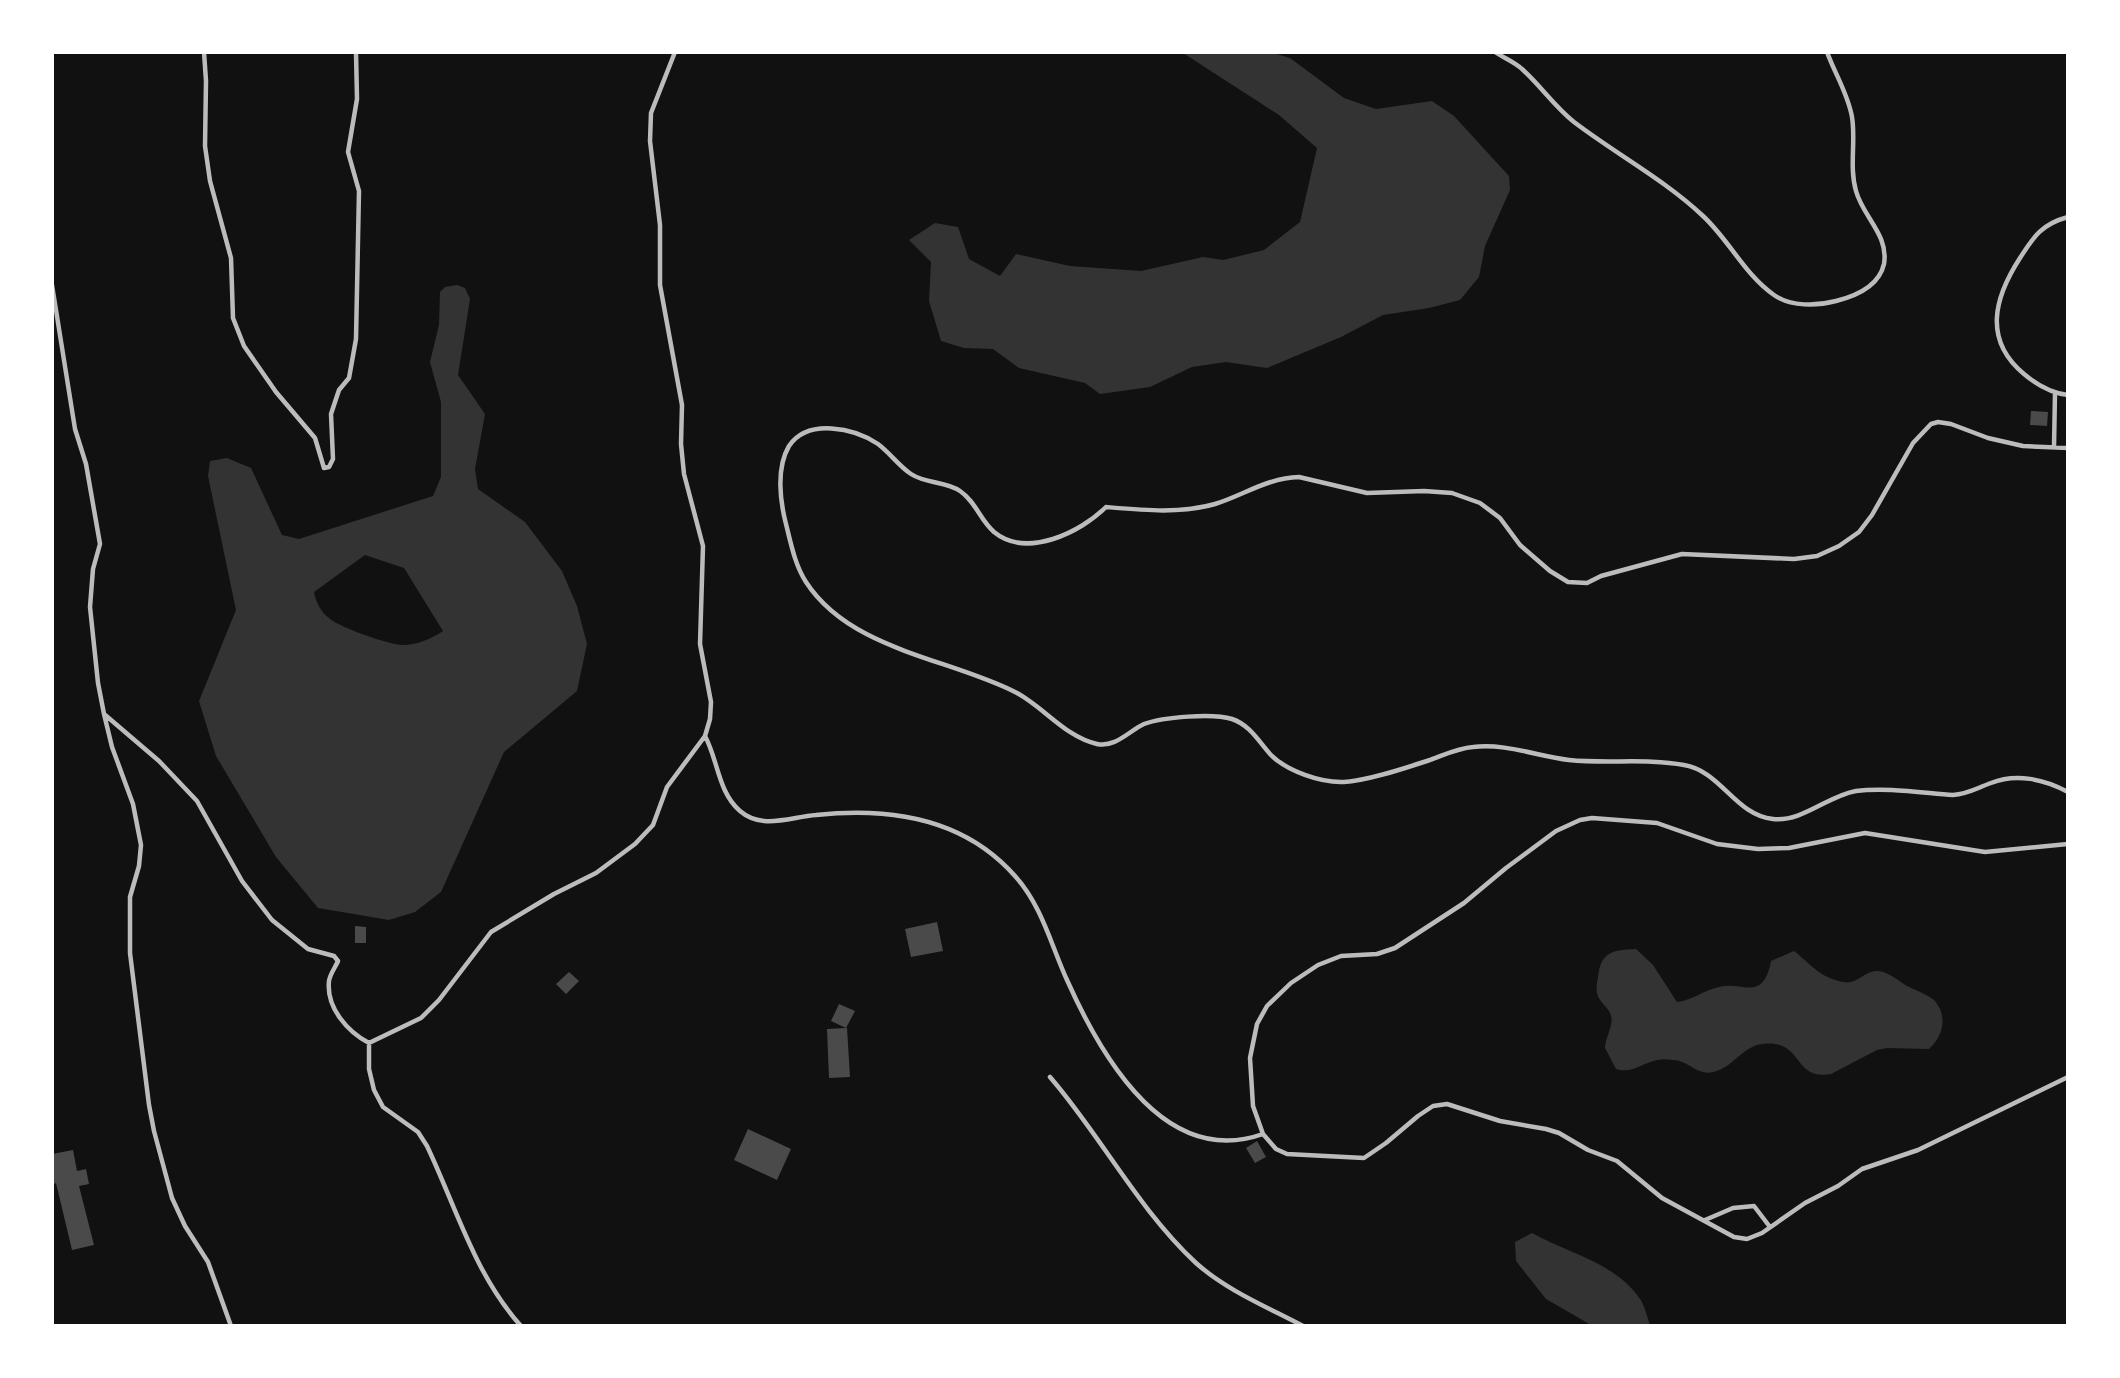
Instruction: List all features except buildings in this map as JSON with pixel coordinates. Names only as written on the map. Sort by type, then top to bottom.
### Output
[{"type":"lane","points":[[204,52],[205,146],[210,181],[231,258],[233,318],[244,346],[276,392],[315,438],[324,468],[329,467],[333,459],[331,414],[338,390],[349,378],[356,339],[359,191],[348,152],[356,99],[356,52]]},
{"type":"lane","points":[[369,1043],[421,1018],[439,1000],[491,932],[596,873],[635,844],[653,825],[667,787],[705,736],[711,702],[701,644],[703,546],[684,474],[681,444],[682,405],[660,285],[660,225],[650,141],[651,113],[675,52]]},
{"type":"lane","points":[[1495,52],[1520,66],[1553,105],[1574,122],[1706,218],[1774,295],[1791,302],[1811,305],[1834,302],[1860,293],[1875,281],[1884,265],[1883,240],[1856,192],[1852,119],[1848,102],[1827,52]]},
{"type":"lane","points":[[2067,217],[2050,222],[2037,234],[2003,287],[1996,329],[2001,346],[2012,364],[2035,383],[2055,393],[2067,395]]},
{"type":"lane","points":[[52,285],[75,429],[86,464],[100,544],[93,569],[90,607],[104,714],[112,747],[133,804],[141,845],[139,866],[130,897],[130,953],[149,1105],[172,1198],[185,1226],[208,1262],[231,1325]]},
{"type":"lane","points":[[2054,447],[2055,393]]},
{"type":"lane","points":[[2067,448],[2023,446],[1938,422],[1931,424],[1913,443],[1859,532],[1839,546],[1817,556],[1794,559],[1682,554],[1601,576],[1587,583],[1568,582],[1550,571],[1520,545],[1500,518],[1480,503],[1452,493],[1367,493],[1288,477],[1268,481],[1216,503],[1191,508],[1156,510],[1106,507],[1091,522],[1073,532],[1052,540],[1032,543],[1009,540],[993,531],[970,497],[952,486],[911,474],[874,441],[838,429],[819,429],[799,436],[788,448],[782,466],[780,486],[783,514],[794,555],[804,579],[827,606],[884,643],[973,673],[1020,694],[1072,733],[1093,743],[1104,745],[1145,724],[1209,717],[1234,719],[1255,734],[1274,758],[1298,772],[1345,782],[1474,747],[1501,747],[1574,761],[1684,765],[1702,770],[1745,808],[1777,820],[1796,817],[1855,792],[1870,790],[1968,794],[2007,778],[2022,778],[2038,780],[2067,792]]},
{"type":"lane","points":[[104,714],[159,761],[197,801],[242,881],[272,920],[308,949],[334,956],[338,961],[329,978],[329,988],[335,1009],[345,1026],[369,1043]]},
{"type":"lane","points":[[705,736],[713,750],[725,793],[731,803],[743,814],[757,821],[775,822],[815,815],[862,812],[895,814],[964,835],[994,855],[1016,877],[1034,901],[1084,1015],[1105,1053],[1138,1096],[1159,1117],[1184,1132],[1234,1140],[1263,1134]]},
{"type":"lane","points":[[2067,844],[1985,852],[1865,833],[1789,848],[1758,849],[1717,844],[1657,823],[1592,818],[1580,820],[1556,831],[1506,867],[1464,903],[1395,948],[1377,954],[1341,956],[1318,964],[1291,983],[1267,1006],[1257,1024],[1250,1058],[1253,1106],[1263,1134],[1276,1149],[1287,1154],[1364,1157],[1425,1111],[1433,1106],[1447,1104],[1500,1121],[1559,1133],[1588,1150],[1617,1161],[1662,1198],[1734,1237],[1747,1239],[1762,1233],[1862,1169],[1917,1150],[2067,1077]]},
{"type":"lane","points":[[369,1043],[369,1069],[383,1107],[418,1132],[427,1146],[474,1256],[510,1313],[521,1325]]},
{"type":"lane","points":[[1050,1077],[1158,1222],[1197,1263],[1219,1280],[1303,1325]]},
{"type":"lane","points":[[1705,1220],[1733,1208],[1754,1206],[1770,1227]]},
{"type":"shaded area","points":[[1183,53],[1273,53],[1290,58],[1344,98],[1376,109],[1432,101],[1454,116],[1509,176],[1510,190],[1485,246],[1479,277],[1460,300],[1383,315],[1341,337],[1267,368],[1226,362],[1192,367],[1150,387],[1100,394],[1085,383],[1019,368],[993,349],[964,348],[941,341],[929,301],[931,262],[909,240],[935,223],[958,227],[969,259],[1000,276],[1016,254],[1070,266],[1141,271],[1203,257],[1223,260],[1264,250],[1300,222],[1317,148],[1279,115]]},
{"type":"shaded area","points":[[457,285],[465,288],[470,299],[458,375],[485,414],[475,469],[478,489],[525,522],[562,571],[577,606],[587,644],[577,691],[504,752],[441,892],[415,912],[389,920],[318,908],[276,857],[216,756],[199,701],[236,610],[208,476],[210,461],[227,458],[251,468],[282,535],[299,539],[433,496],[441,477],[441,402],[430,362],[439,325],[440,292],[445,287]],"holes":[[[365,555],[404,568],[443,631],[424,641],[408,645],[396,644],[354,631],[330,619],[316,600],[314,592]]]},
{"type":"shaded area","points":[[1636,949],[1653,965],[1677,1002],[1719,987],[1757,986],[1763,982],[1771,961],[1794,951],[1822,974],[1843,982],[1853,981],[1873,971],[1889,974],[1935,1001],[1942,1013],[1942,1026],[1938,1038],[1929,1049],[1877,1050],[1831,1074],[1819,1075],[1810,1072],[1792,1053],[1776,1044],[1756,1046],[1720,1070],[1707,1073],[1683,1062],[1667,1059],[1627,1070],[1616,1069],[1605,1048],[1612,1020],[1598,996],[1597,981],[1605,957],[1615,951]]},
{"type":"shaded area","points":[[1532,1233],[1618,1276],[1640,1299],[1650,1325],[1591,1325],[1546,1299],[1516,1261],[1515,1242]]}]
